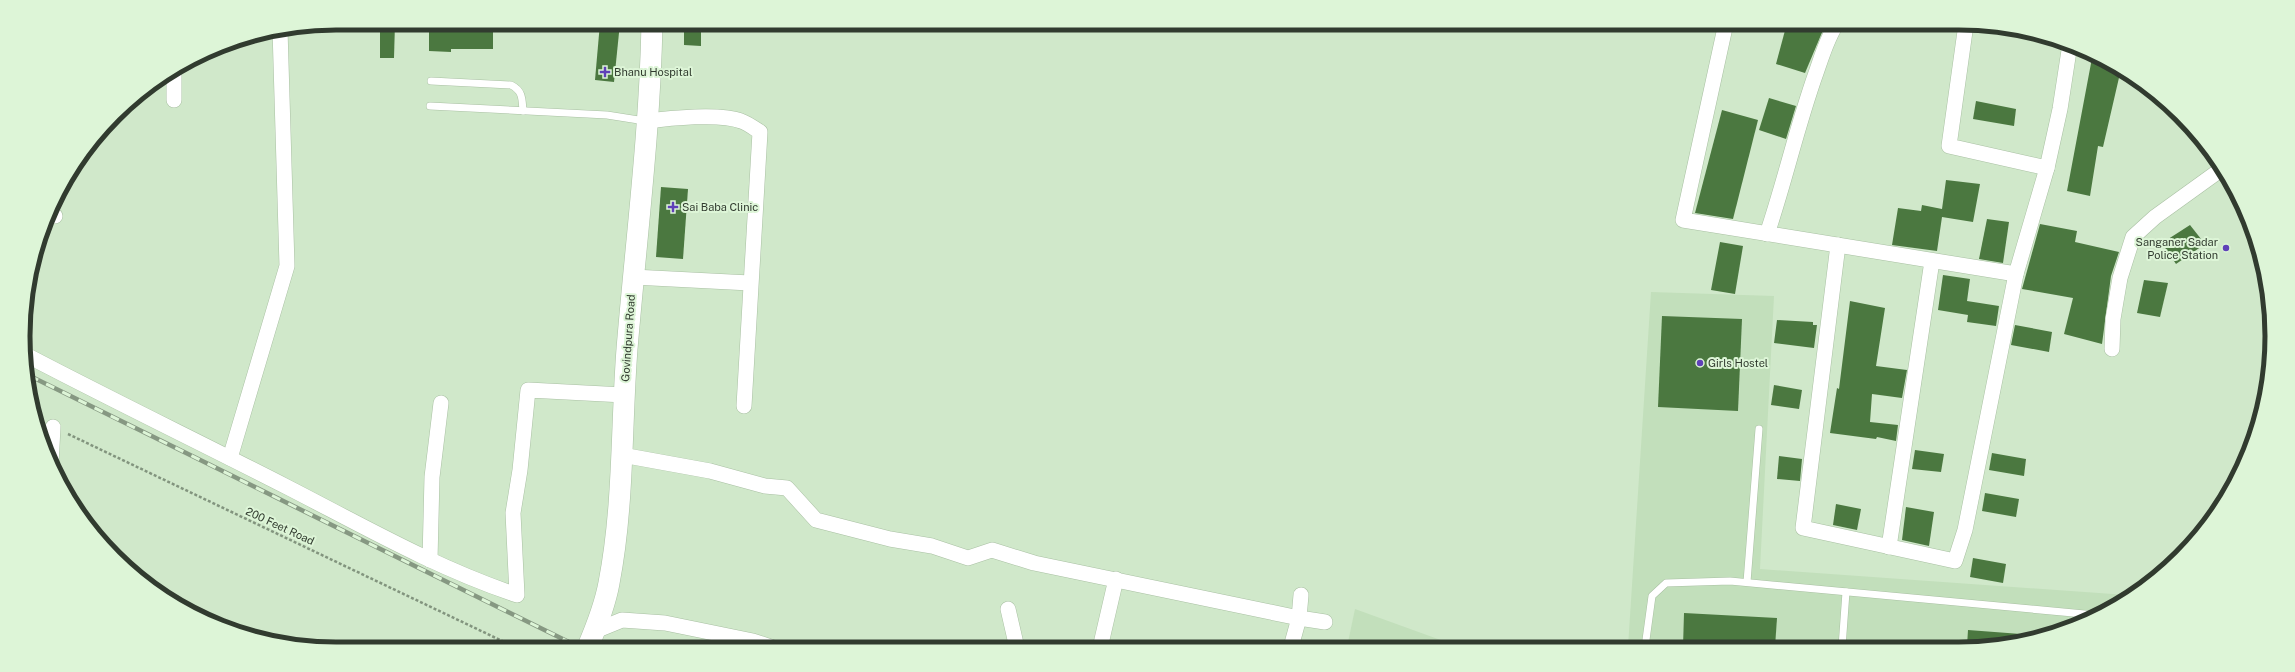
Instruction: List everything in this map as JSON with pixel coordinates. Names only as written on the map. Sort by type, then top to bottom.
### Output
[{"type":"street","name":"Govindpura Road","points":[[591,640],[609,584],[621,494],[624,395],[647,121],[652,30]]},
{"type":"street","points":[[1724,30],[1683,220],[2016,274]]},
{"type":"street","points":[[1767,234],[1784,185],[1808,96],[1833,30]]},
{"type":"street","points":[[1965,30],[1949,146],[2047,168]]},
{"type":"street","points":[[230,458],[287,266],[280,35]]},
{"type":"street","points":[[1838,245],[1802,528],[1889,548],[1955,561],[1966,522],[2016,274],[2047,168],[2060,109],[2069,50]]},
{"type":"street","points":[[174,77],[174,100]]},
{"type":"street","points":[[647,121],[668,118],[705,117],[741,120],[760,132],[744,406]]},
{"type":"street","points":[[2112,349],[2113,320],[2120,278],[2133,237],[2154,217],[2217,172]]},
{"type":"street","points":[[1889,548],[1932,260]]},
{"type":"street","points":[[633,277],[750,283]]},
{"type":"street","points":[[31,358],[230,458],[376,535],[478,582],[517,595],[513,513],[520,470],[528,390],[624,395]]},
{"type":"street","points":[[430,560],[432,477],[441,403]]},
{"type":"street","points":[[52,451],[53,427]]},
{"type":"street","points":[[622,455],[710,472],[765,486],[787,488],[816,520],[852,530],[932,546],[968,558],[992,550],[1034,563],[1116,579],[1168,592],[1324,622]]},
{"type":"street","points":[[1101,642],[1116,579]]},
{"type":"street","points":[[1292,642],[1301,595]]},
{"type":"street","points":[[1008,609],[1016,642]]},
{"type":"street","points":[[591,640],[622,620],[665,624],[756,642]]},
{"type":"lane","points":[[431,81],[511,85],[518,88],[521,94],[523,111]]},
{"type":"lane","points":[[430,106],[607,115],[647,121]]},
{"type":"lane","points":[[1747,582],[1759,429]]},
{"type":"lane","points":[[1646,642],[1652,596],[1666,584],[1730,581],[1747,582],[2086,614]]},
{"type":"lane","points":[[1842,642],[1846,592]]},
{"type":"path","name":"200 Feet Road","points":[[42,421],[504,642]]},
{"type":"shaded area","points":[[1651,292],[1774,296],[1760,569],[2122,595],[2076,619],[2057,626],[2019,636],[1979,641],[1628,642]]},
{"type":"shaded area","points":[[1355,609],[1446,642],[1348,642]]},
{"type":"building","points":[[380,30],[395,30],[394,58],[380,58]]},
{"type":"building","points":[[429,30],[493,30],[493,49],[451,49],[451,52],[429,51]]},
{"type":"building","points":[[599,30],[619,30],[614,82],[595,80]]},
{"type":"building","points":[[1785,30],[1823,30],[1805,73],[1776,64]]},
{"type":"building","points":[[684,31],[701,31],[701,46],[684,45]]},
{"type":"building","points":[[2091,61],[2119,76],[2103,147],[2098,146],[2090,196],[2067,191]]},
{"type":"building","points":[[1769,98],[1796,106],[1786,139],[1759,130]]},
{"type":"building","points":[[1976,101],[2016,109],[2014,126],[1973,119]]},
{"type":"building","points":[[1722,110],[1758,120],[1733,219],[1695,213]]},
{"type":"building","points":[[1946,180],[1980,184],[1973,222],[1942,217],[1937,251],[1892,245],[1898,208],[1921,211],[1922,205],[1942,209]]},
{"type":"building","points":[[661,187],[688,189],[683,259],[656,257]]},
{"type":"building","points":[[1987,219],[2009,222],[2003,263],[1979,259]]},
{"type":"building","points":[[2040,224],[2077,231],[2075,242],[2119,252],[2111,276],[2102,344],[2064,334],[2073,298],[2022,289]]},
{"type":"building","points":[[2190,225],[2205,244],[2176,264],[2162,243]]},
{"type":"building","points":[[1720,242],[1743,246],[1735,294],[1711,290]]},
{"type":"building","points":[[1943,275],[1970,279],[1967,301],[1999,306],[1996,326],[1967,322],[1968,315],[1938,310]]},
{"type":"building","points":[[2144,280],[2168,283],[2160,317],[2137,313]]},
{"type":"building","points":[[1850,301],[1885,308],[1876,366],[1907,370],[1902,398],[1872,394],[1870,422],[1898,425],[1896,441],[1877,437],[1876,439],[1830,433],[1837,388],[1839,389]]},
{"type":"building","name":"Girls Hostel","points":[[1662,316],[1742,319],[1738,411],[1658,407]]},
{"type":"building","points":[[1777,320],[1813,322],[1813,325],[1817,325],[1814,348],[1774,343]]},
{"type":"building","points":[[2015,325],[2052,332],[2049,352],[2011,345]]},
{"type":"building","points":[[1774,385],[1802,390],[1799,409],[1771,405]]},
{"type":"building","points":[[1915,450],[1944,454],[1941,472],[1912,469]]},
{"type":"building","points":[[1992,453],[2026,459],[2024,476],[1989,470]]},
{"type":"building","points":[[1779,456],[1802,459],[1800,481],[1777,479]]},
{"type":"building","points":[[1985,493],[2019,499],[2016,517],[1982,511]]},
{"type":"building","points":[[1836,504],[1861,509],[1857,530],[1833,525]]},
{"type":"building","points":[[1906,507],[1934,512],[1929,546],[1902,540]]},
{"type":"building","points":[[1973,558],[2006,564],[2003,583],[1970,577]]},
{"type":"building","points":[[1684,613],[1777,618],[1775,642],[1683,642]]},
{"type":"building","points":[[1968,630],[2027,634],[1999,639],[1967,642]]},
{"type":"railway","points":[[33,378],[569,642]]},
{"type":"place","name":"Bhanu Hospital","points":[[605,72]]},
{"type":"place","name":"Sai Baba Clinic","points":[[673,207]]},
{"type":"place","name":"Sanganer Sadar Police Station","points":[[2226,248]]},
{"type":"place","name":"Girls Hostel","points":[[1700,363]]}]
